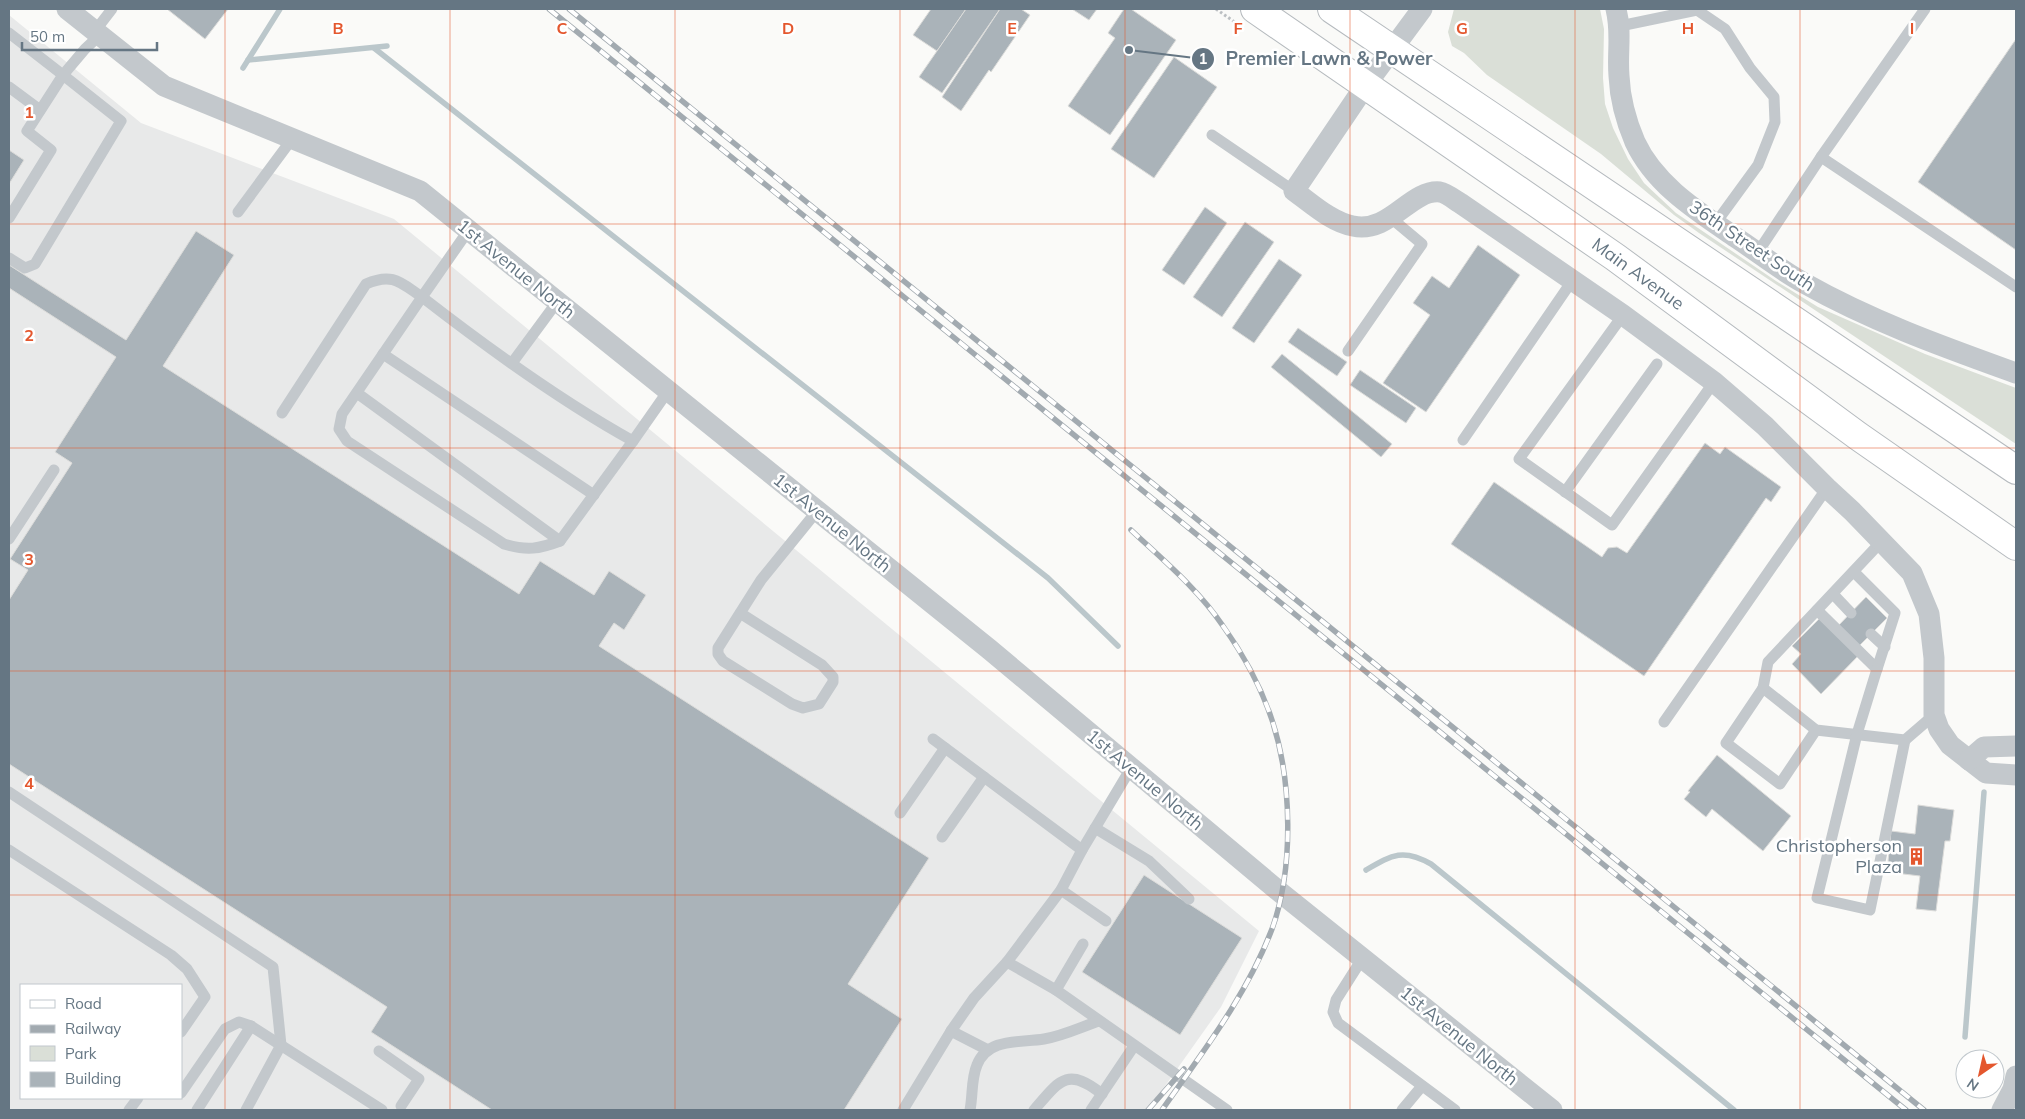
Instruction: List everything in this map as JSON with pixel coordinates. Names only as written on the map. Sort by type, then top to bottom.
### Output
[{"type":"main road","name":"Main Avenue","points":[[1256,9],[1615,257],[1858,436],[2016,546]]},
{"type":"main road","points":[[1332,9],[2016,470]]},
{"type":"street","name":"1st Avenue North","points":[[67,9],[164,86],[420,192],[989,649],[1362,959],[1552,1110]]},
{"type":"street","points":[[1422,9],[1365,86],[1294,191],[1334,218],[1353,226],[1372,226],[1391,218],[1421,196],[1440,192],[1460,203],[1622,315],[1714,382],[1765,426],[1912,573],[1928,614],[1934,658],[1934,715],[1939,729],[1950,745],[1986,773],[2016,775]]},
{"type":"street","name":"36th Street South","points":[[1618,17],[1618,76],[1622,106],[1635,142],[1649,167],[1670,190],[1715,224],[1803,283],[1888,325],[2016,373]]},
{"type":"street","points":[[1969,760],[1984,747],[2016,746]]},
{"type":"street","points":[[2002,1110],[2016,1076]]},
{"type":"lane","points":[[9,218],[52,150],[27,131],[63,75],[98,33],[112,9]]},
{"type":"lane","points":[[1758,252],[1821,157],[1925,9]]},
{"type":"lane","points":[[1618,17],[1697,10],[1725,29],[1750,68],[1774,97],[1775,122],[1758,165],[1715,224]]},
{"type":"lane","points":[[9,33],[120,121],[117,129],[34,264],[25,268],[9,258]]},
{"type":"lane","points":[[9,87],[40,110]]},
{"type":"lane","points":[[1212,135],[1294,191]]},
{"type":"lane","points":[[238,212],[292,139]]},
{"type":"lane","points":[[1821,157],[2016,287]]},
{"type":"lane","points":[[1348,351],[1422,244],[1391,218]]},
{"type":"lane","points":[[468,231],[342,414],[339,429],[347,441],[504,544],[520,549],[542,548],[560,541],[668,391]]},
{"type":"lane","points":[[282,414],[366,284],[378,279],[393,278],[512,363],[599,422],[633,441]]},
{"type":"lane","points":[[1463,440],[1572,281]]},
{"type":"lane","points":[[512,363],[558,302]]},
{"type":"lane","points":[[1622,315],[1519,459],[1612,526],[1714,382]]},
{"type":"lane","points":[[383,354],[594,495]]},
{"type":"lane","points":[[1565,492],[1657,364]]},
{"type":"lane","points":[[356,393],[560,541]]},
{"type":"lane","points":[[9,539],[54,470]]},
{"type":"lane","points":[[1664,722],[1827,488]]},
{"type":"lane","points":[[740,613],[822,665],[829,672],[833,682],[819,704],[804,708],[792,704],[723,661],[718,654],[718,648],[740,613],[761,580],[817,511]]},
{"type":"lane","points":[[1816,730],[1780,784],[1726,743],[1763,688],[1768,662],[1881,542]]},
{"type":"lane","points":[[1854,572],[1895,614],[1857,734],[1817,898],[1870,910],[1905,740],[1934,715]]},
{"type":"lane","points":[[1833,594],[1851,612]]},
{"type":"lane","points":[[1817,610],[1877,669]]},
{"type":"lane","points":[[1872,634],[1885,647]]},
{"type":"lane","points":[[1763,688],[1816,730],[1905,740]]},
{"type":"lane","points":[[934,739],[1082,850]]},
{"type":"lane","points":[[900,813],[945,748]]},
{"type":"lane","points":[[903,1110],[951,1031],[974,998],[1007,962],[1061,890],[1130,768]]},
{"type":"lane","points":[[942,837],[984,777]]},
{"type":"lane","points":[[9,792],[273,967],[281,1045],[246,1110]]},
{"type":"lane","points":[[1095,828],[1149,861],[1189,898]]},
{"type":"lane","points":[[9,850],[171,955],[187,969],[205,997],[182,1031]]},
{"type":"lane","points":[[1061,890],[1106,921]]},
{"type":"lane","points":[[1056,990],[1083,944]]},
{"type":"lane","points":[[1362,959],[1336,1000],[1333,1012],[1338,1023],[1455,1110]]},
{"type":"lane","points":[[1007,962],[1056,990],[1227,1110]]},
{"type":"lane","points":[[970,1110],[973,1079],[977,1063],[988,1050],[999,1044],[1045,1039],[1099,1021]]},
{"type":"lane","points":[[182,1093],[225,1030],[239,1022],[251,1026],[382,1110]]},
{"type":"lane","points":[[197,1110],[251,1026]]},
{"type":"lane","points":[[951,1031],[988,1050]]},
{"type":"lane","points":[[1091,1110],[1134,1046]]},
{"type":"lane","points":[[379,1051],[418,1079],[402,1109]]},
{"type":"lane","points":[[1034,1110],[1052,1090],[1068,1079],[1082,1080],[1102,1094]]},
{"type":"lane","points":[[1402,1110],[1422,1086]]},
{"type":"lane","points":[[129,1110],[137,1099]]},
{"type":"shaded area","points":[[9,15],[141,123],[394,219],[1259,931],[1221,1007],[1148,1110],[9,1110]]},
{"type":"green space","points":[[1454,9],[1600,9],[1604,29],[1603,78],[1605,104],[1613,128],[1628,159],[1644,183],[1676,213],[1776,281],[1818,307],[1925,354],[2016,388],[2016,444],[1699,233],[1674,215],[1601,154],[1487,75],[1464,53],[1452,46],[1448,32]]},
{"type":"building","points":[[167,9],[228,9],[205,39]]},
{"type":"building","points":[[931,9],[966,9],[937,51],[913,35]]},
{"type":"building","points":[[966,9],[1000,9],[942,93],[919,77]]},
{"type":"building","points":[[1000,9],[1021,9],[1030,15],[991,72],[989,70],[961,111],[942,97]]},
{"type":"building","points":[[1072,9],[1097,9],[1089,20]]},
{"type":"building","points":[[1124,9],[1131,9],[1176,40],[1110,135],[1068,106],[1115,38],[1108,33]]},
{"type":"building","points":[[2016,39],[2016,250],[1918,182]]},
{"type":"building","points":[[1174,57],[1217,87],[1154,178],[1111,149]]},
{"type":"building","points":[[9,150],[24,160],[9,184]]},
{"type":"building","points":[[1205,207],[1227,223],[1184,285],[1162,270]]},
{"type":"building","points":[[1245,222],[1274,242],[1222,317],[1193,297]]},
{"type":"building","points":[[196,231],[234,255],[163,366],[519,594],[540,561],[594,595],[609,571],[646,595],[624,630],[614,623],[599,646],[929,858],[848,984],[902,1019],[844,1110],[492,1110],[371,1032],[387,1007],[9,764],[9,600],[28,570],[10,559],[72,463],[55,452],[116,357],[9,288],[9,265],[126,340]]},
{"type":"building","points":[[1478,245],[1520,275],[1426,412],[1383,383],[1430,315],[1413,303],[1432,276],[1449,288]]},
{"type":"building","points":[[1279,259],[1302,275],[1254,343],[1232,328]]},
{"type":"building","points":[[1298,328],[1347,362],[1337,376],[1288,342]]},
{"type":"building","points":[[1282,354],[1392,444],[1381,457],[1271,367]]},
{"type":"building","points":[[1360,370],[1416,408],[1406,423],[1350,385]]},
{"type":"building","points":[[1705,443],[1720,454],[1725,447],[1781,487],[1771,502],[1766,498],[1644,676],[1451,544],[1494,482],[1602,557],[1608,548],[1617,547],[1627,553]]},
{"type":"building","points":[[1866,597],[1887,618],[1858,647],[1838,626]]},
{"type":"building","points":[[1821,617],[1859,655],[1821,694],[1792,664],[1801,654],[1792,646]]},
{"type":"building","points":[[1717,755],[1791,816],[1763,851],[1712,809],[1706,817],[1684,799],[1690,792],[1688,791]]},
{"type":"building","name":"Christopherson Plaza","points":[[1918,805],[1954,810],[1950,841],[1945,841],[1936,911],[1916,909],[1920,876],[1887,872],[1891,831],[1915,834]]},
{"type":"building","points":[[1144,875],[1242,938],[1180,1035],[1082,972]]},
{"type":"waterway","points":[[243,68],[280,9]]},
{"type":"waterway","points":[[248,60],[387,46]]},
{"type":"waterway","points":[[374,48],[1048,578],[1118,646]]},
{"type":"waterway","points":[[1965,1037],[1984,792]]},
{"type":"waterway","points":[[1366,870],[1383,860],[1398,855],[1413,856],[1431,864],[1734,1110]]},
{"type":"railway","points":[[549,9],[1906,1110]]},
{"type":"railway","points":[[569,9],[1924,1110]]},
{"type":"railway","points":[[1131,530],[1180,575],[1203,600],[1238,648],[1263,695],[1272,720],[1279,744],[1287,797],[1287,852],[1284,879],[1272,929],[1262,953],[1237,1000],[1162,1110]]},
{"type":"railway","points":[[1148,1110],[1184,1069]]},
{"type":"place","name":"Premier Lawn & Power","points":[[1129,50]]},
{"type":"place","name":"Christopherson Plaza","points":[[1916,856]]}]
